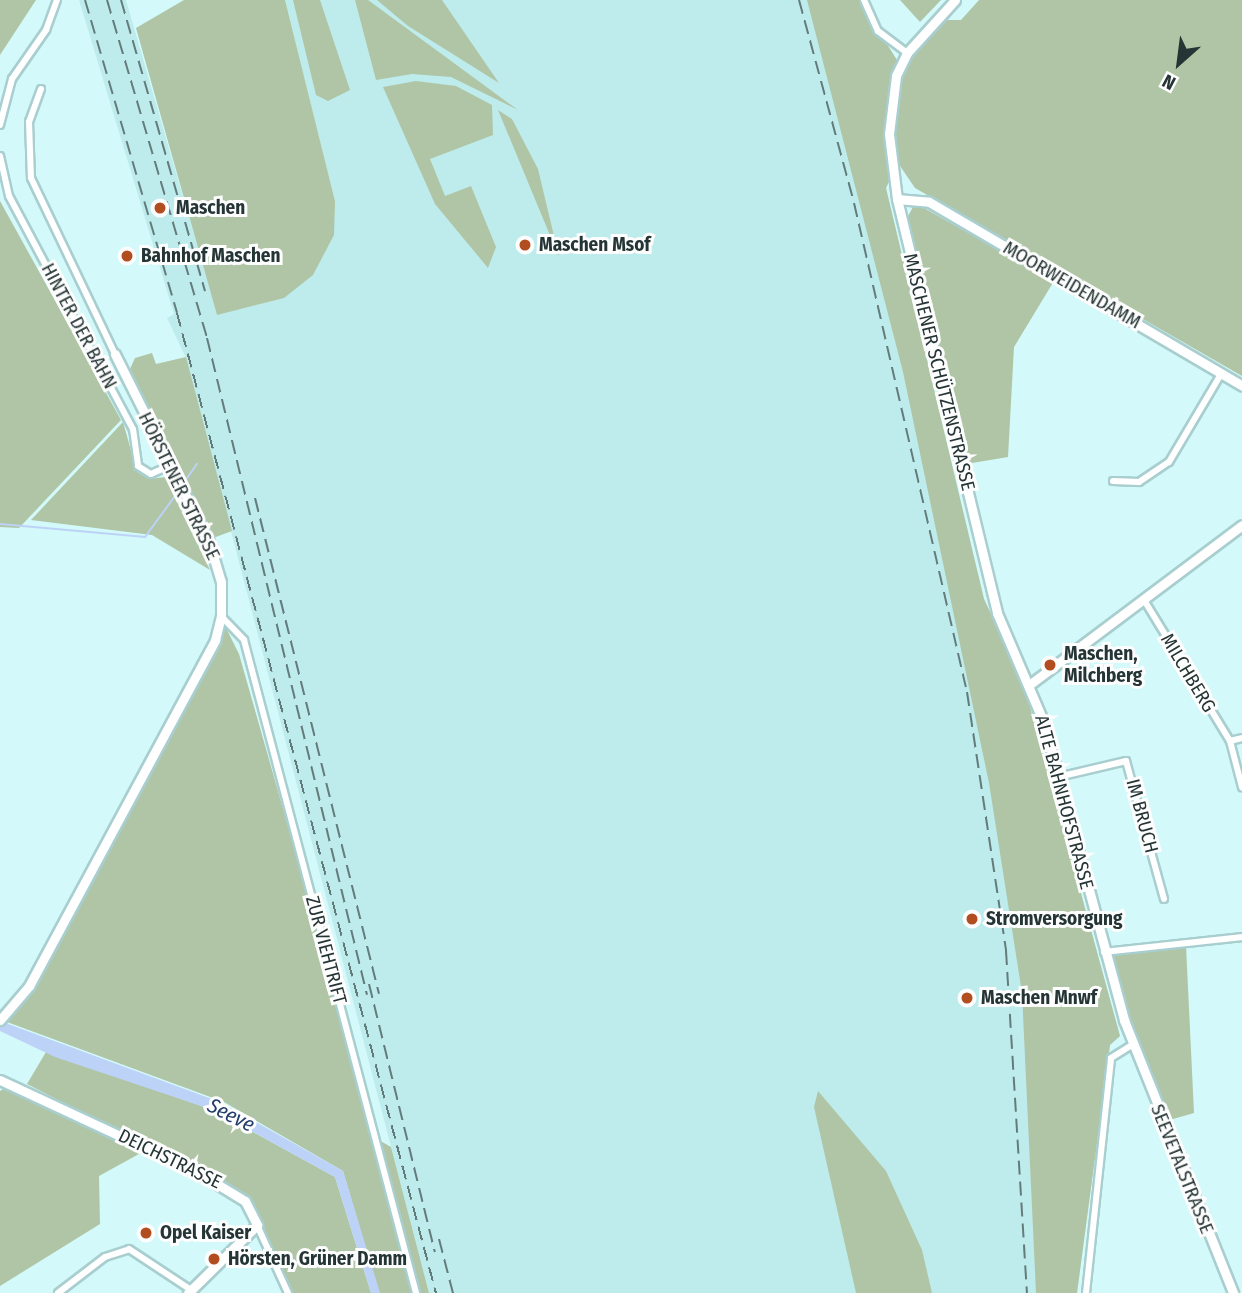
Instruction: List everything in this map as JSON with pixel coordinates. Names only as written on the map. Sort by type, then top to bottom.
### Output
[{"type":"street","points":[[0,125],[12,79],[46,30],[57,0]]},
{"type":"street","points":[[864,0],[878,31],[907,53]]},
{"type":"street","name":"MASCHENER SCHÜTZENSTRASSE","points":[[954,0],[907,53],[890,113],[897,199],[997,613],[1029,685]]},
{"type":"street","name":"HÖRSTENER STRASSE","points":[[1,1019],[29,986],[215,640],[221,616],[217,562],[31,178],[29,122],[41,89]]},
{"type":"street","name":"HINTER DER BAHN","points":[[0,156],[9,196],[132,429],[138,466],[151,474],[169,466]]},
{"type":"street","name":"MOORWEIDENDAMM","points":[[897,199],[929,202],[1242,386]]},
{"type":"street","points":[[1113,481],[1139,482],[1169,463],[1221,374]]},
{"type":"street","points":[[1029,685],[1240,529]]},
{"type":"street","name":"MILCHBERG","points":[[1144,600],[1230,741],[1242,787]]},
{"type":"street","name":"ZUR VIEHTRIFT","points":[[221,616],[244,640],[416,1293]]},
{"type":"street","name":"ALTE BAHNHOFSTRASSE","points":[[1029,685],[1058,777],[1104,952],[1133,1044]]},
{"type":"street","points":[[1230,741],[1242,737]]},
{"type":"street","name":"IM BRUCH","points":[[1058,777],[1126,761],[1164,899]]},
{"type":"street","points":[[1104,952],[1242,937]]},
{"type":"street","points":[[1086,1293],[1111,1058],[1133,1044]]},
{"type":"street","name":"SEEVETALSTRASSE","points":[[1133,1044],[1233,1293]]},
{"type":"street","name":"DEICHSTRASSE","points":[[0,1080],[231,1189],[257,1226],[288,1293]]},
{"type":"street","points":[[58,1293],[105,1257],[130,1249],[189,1291],[257,1226]]},
{"type":"shaded area","points":[[79,0],[126,0],[217,314],[335,201],[285,0],[859,0],[896,60],[911,58],[897,162],[886,188],[984,599],[1024,685],[1120,1036],[1110,1045],[1077,1293],[429,1293],[186,358],[167,318],[174,314]]},
{"type":"green space","points":[[0,0],[36,0],[0,55]]},
{"type":"green space","points":[[184,0],[285,0],[335,201],[334,235],[313,275],[284,298],[217,315],[136,28]]},
{"type":"green space","points":[[293,0],[320,0],[350,90],[328,101],[316,95]]},
{"type":"green space","points":[[355,0],[368,0],[518,110],[451,77],[412,74],[376,80]]},
{"type":"green space","points":[[377,0],[442,0],[499,83],[408,26]]},
{"type":"green space","points":[[807,0],[859,0],[897,60],[911,58],[946,20],[961,20],[979,0],[1242,0],[1242,376],[915,188],[898,163],[886,188],[984,599],[1024,685],[1120,1036],[1110,1045],[1077,1293],[1036,1293],[1022,993],[989,783],[903,372]]},
{"type":"green space","points":[[900,0],[941,0],[920,22]]},
{"type":"green space","points":[[416,81],[456,86],[492,105],[493,135],[430,159],[445,196],[471,186],[496,247],[488,268],[435,204],[383,87]]},
{"type":"green space","points":[[498,110],[512,119],[538,169],[559,257]]},
{"type":"green space","points":[[0,201],[121,420],[19,528],[0,527]]},
{"type":"green space","points":[[915,203],[1054,281],[1014,347],[1008,457],[966,464],[905,222]]},
{"type":"green space","points":[[152,353],[156,364],[186,357],[232,531],[213,538],[130,369],[135,358]]},
{"type":"green space","points":[[123,422],[137,472],[149,479],[166,477],[210,570],[152,535],[31,520]]},
{"type":"green space","points":[[225,626],[239,654],[377,1139],[391,1147],[429,1293],[379,1293],[343,1171],[224,1102],[7,1022],[32,990]]},
{"type":"green space","points":[[1186,946],[1194,1113],[1166,1121],[1107,954]]},
{"type":"green space","points":[[46,1052],[213,1110],[335,1177],[371,1293],[290,1293],[243,1195],[27,1084]]},
{"type":"green space","points":[[6,1087],[148,1149],[99,1176],[100,1224],[0,1286],[0,1091]]},
{"type":"green space","points":[[818,1091],[886,1171],[922,1250],[932,1293],[856,1293],[814,1107]]},
{"type":"water","name":"Seeve","points":[[0,1021],[220,1102],[343,1171],[380,1293],[371,1293],[335,1177],[213,1110],[55,1057],[0,1031]]},
{"type":"waterway","points":[[185,481],[197,464]]},
{"type":"waterway","points":[[0,524],[145,537],[175,496]]},
{"type":"railway","points":[[85,0],[177,313],[436,1293]]},
{"type":"railway","points":[[107,0],[207,338],[367,995]]},
{"type":"railway","points":[[121,0],[205,291]]},
{"type":"railway","points":[[799,0],[854,203],[967,692],[1006,951],[1027,1293]]},
{"type":"railway","points":[[255,498],[379,994]]},
{"type":"railway","points":[[369,984],[435,1252]]},
{"type":"railway","points":[[439,1239],[453,1293]]},
{"type":"place","name":"Maschen","points":[[160,208]]},
{"type":"place","name":"Maschen Msof","points":[[525,245]]},
{"type":"place","name":"Bahnhof Maschen","points":[[127,256]]},
{"type":"place","name":"Maschen, Milchberg","points":[[1050,665]]},
{"type":"place","name":"Stromversorgung","points":[[972,919]]},
{"type":"place","name":"Maschen Mnwf","points":[[967,998]]},
{"type":"place","name":"Opel Kaiser","points":[[146,1233]]},
{"type":"place","name":"Hörsten, Grüner Damm","points":[[214,1259]]}]
